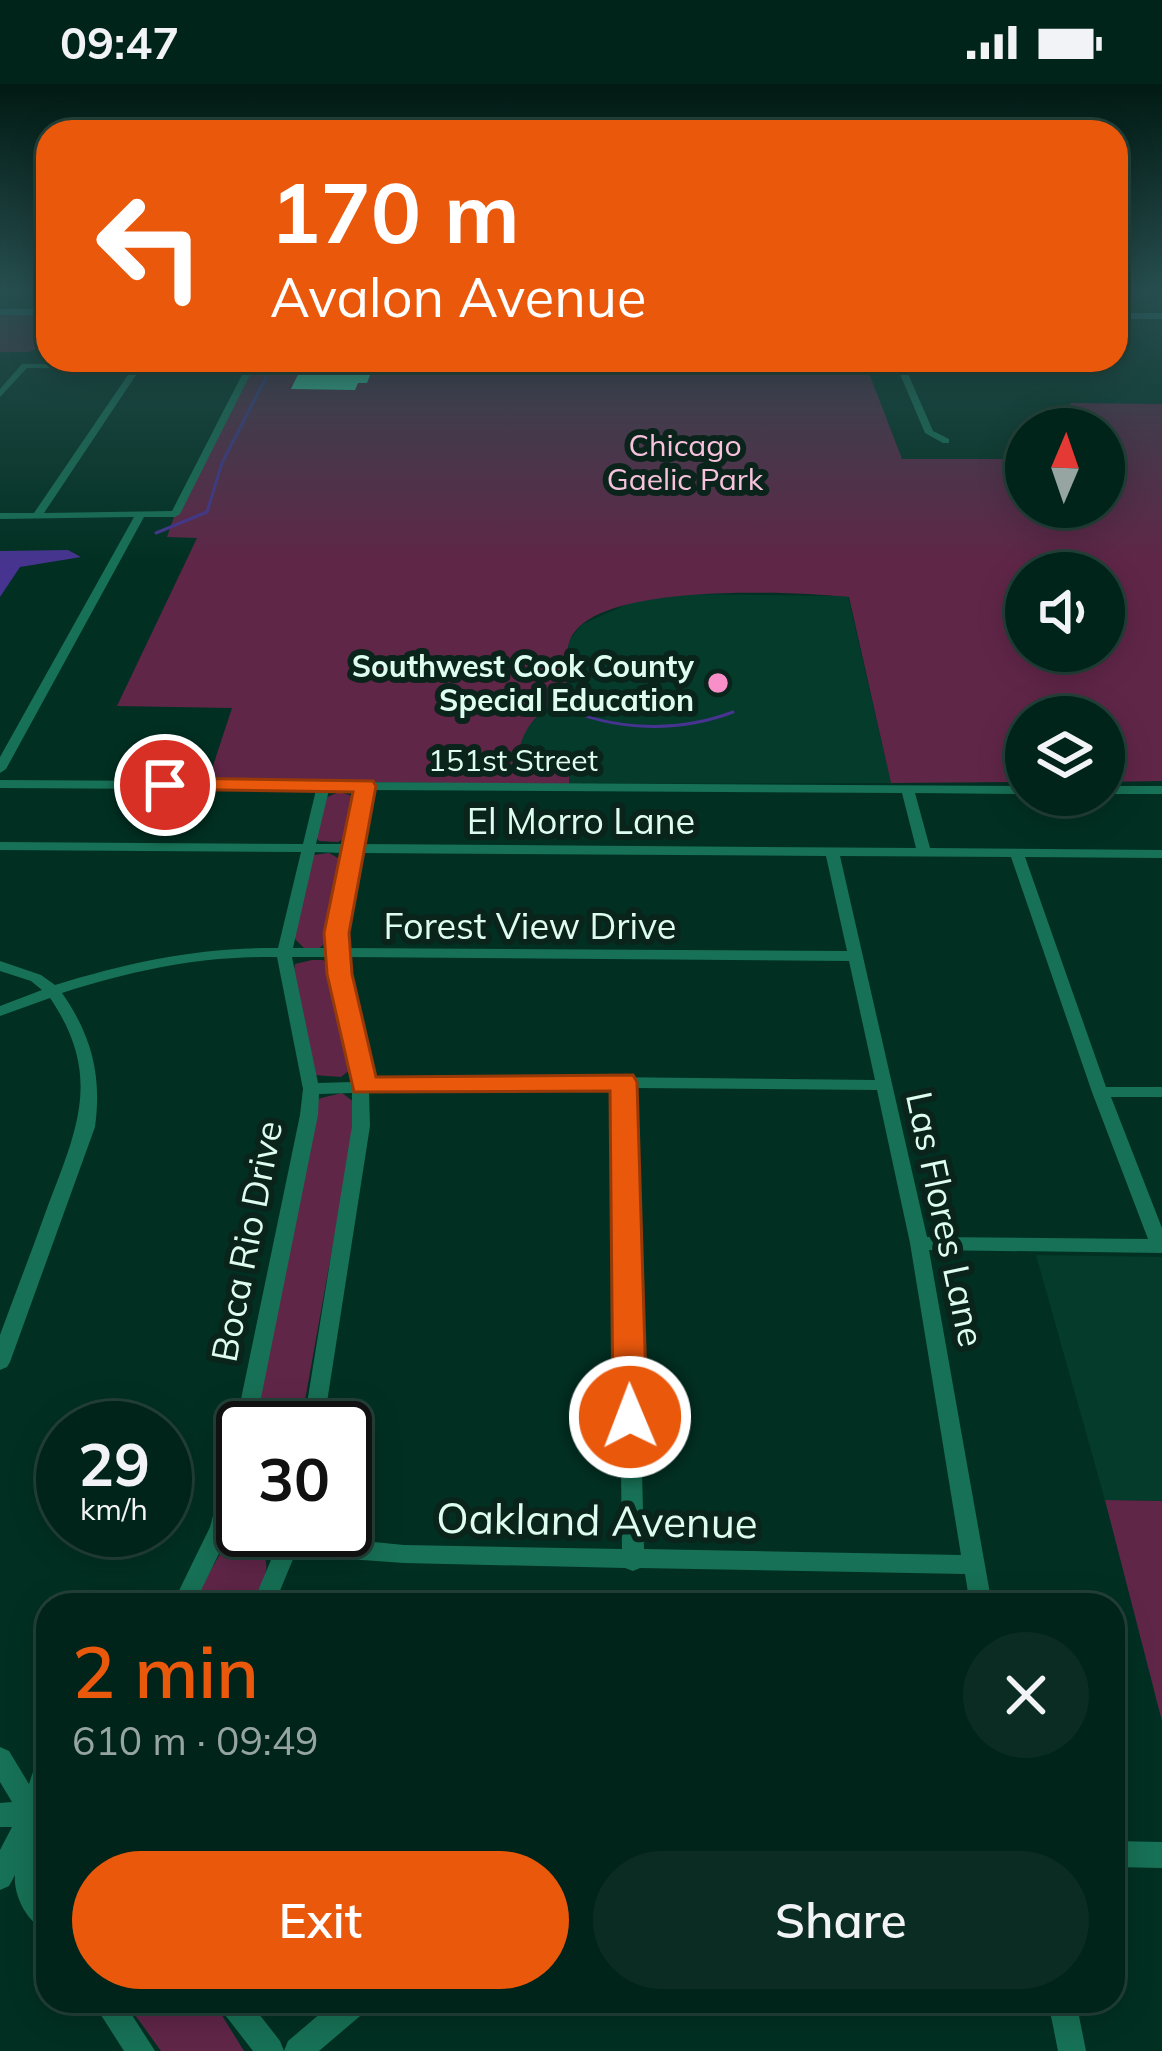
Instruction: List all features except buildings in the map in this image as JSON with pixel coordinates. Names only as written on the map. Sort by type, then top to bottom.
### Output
[{"type":"street","points":[[36,517],[128,381]]},
{"type":"street","points":[[0,516],[175,514],[243,381]]},
{"type":"street","points":[[907,381],[929,434],[946,441]]},
{"type":"street","points":[[0,769],[139,517]]},
{"type":"street","name":"151st Street","points":[[0,784],[1005,790]]},
{"type":"street","name":"Boca Rio Drive","points":[[250,1401],[310,1089],[284,954],[323,786]]},
{"type":"street","points":[[317,1401],[364,1086],[337,933],[365,786]]},
{"type":"street","points":[[907,789],[924,850]]},
{"type":"street","points":[[1125,790],[1162,790]]},
{"type":"street","name":"El Morro Lane","points":[[0,846],[1162,854]]},
{"type":"street","name":"Las Flores Lane","points":[[832,850],[919,1243],[979,1593]]},
{"type":"street","points":[[919,1243],[1161,1246],[1100,1092],[1017,853]]},
{"type":"street","name":"Forest View Drive","points":[[0,1011],[106,973],[184,957],[856,956]]},
{"type":"street","points":[[0,966],[35,978],[53,991],[85,1041],[92,1094],[86,1126],[0,1362]]},
{"type":"street","points":[[310,1089],[624,1082],[882,1085]]},
{"type":"street","points":[[624,1082],[633,1561]]},
{"type":"street","points":[[1100,1092],[1162,1092]]},
{"type":"street","points":[[189,1593],[216,1537]]},
{"type":"street","name":"Oakland Avenue","points":[[372,1549],[404,1554],[633,1561],[973,1565]]},
{"type":"street","points":[[268,1593],[283,1557]]},
{"type":"street","points":[[0,1759],[36,1803]]},
{"type":"street","points":[[0,1815],[36,1812]]},
{"type":"street","points":[[0,1877],[36,1823]]},
{"type":"street","points":[[36,1845],[27,1888],[36,1901]]},
{"type":"street","points":[[1125,1854],[1162,1855]]},
{"type":"street","points":[[114,2013],[141,2051]]},
{"type":"street","points":[[241,2013],[271,2051]]},
{"type":"street","points":[[298,2051],[342,2013]]},
{"type":"street","points":[[1064,2013],[1072,2051]]},
{"type":"shaded area","points":[[68,550],[81,557],[20,567],[0,597],[0,551]]},
{"type":"shaded area","name":"Southwest Cook County Special Education","points":[[685,594],[848,596],[891,783],[569,784],[568,770],[519,752],[522,735],[569,671],[568,642],[581,625],[636,600]]},
{"type":"shaded area","points":[[1036,1255],[1162,1257],[1162,1501],[1105,1500]]},
{"type":"green space","name":"Chicago Gaelic Park","points":[[243,381],[872,381],[902,459],[1005,459],[1005,528],[1125,528],[1125,408],[1067,408],[1071,403],[1162,404],[1162,781],[1125,782],[1125,696],[1005,696],[1005,782],[891,783],[849,597],[743,593],[654,599],[587,621],[568,646],[565,696],[535,718],[519,751],[569,770],[569,784],[208,781],[232,708],[117,706],[197,538],[167,537]]},
{"type":"green space","points":[[339,792],[356,797],[348,836],[338,842],[319,841],[315,836],[325,798]]},
{"type":"green space","points":[[329,853],[343,861],[328,939],[320,948],[304,948],[293,937],[314,855]]},
{"type":"green space","points":[[323,960],[332,968],[352,1068],[341,1077],[314,1075],[294,970],[295,964]]},
{"type":"green space","points":[[342,1093],[354,1102],[350,1149],[305,1401],[259,1401],[317,1099]]},
{"type":"green space","points":[[1105,1500],[1162,1501],[1162,1721]]},
{"type":"green space","points":[[218,1557],[264,1557],[264,1580],[256,1593],[198,1593]]},
{"type":"green space","points":[[134,2013],[220,2013],[244,2051],[161,2051]]},
{"type":"waterway","points":[[156,533],[207,512],[222,463],[264,381]]},
{"type":"waterway","points":[[560,706],[602,720],[646,726],[690,723],[733,712]]},
{"type":"place","name":"Southwest Cook County Special Education","points":[[718,683]]},
{"type":"route","points":[[165,785],[365,786],[337,933],[340,974],[364,1086],[624,1082],[630,1417]]}]
